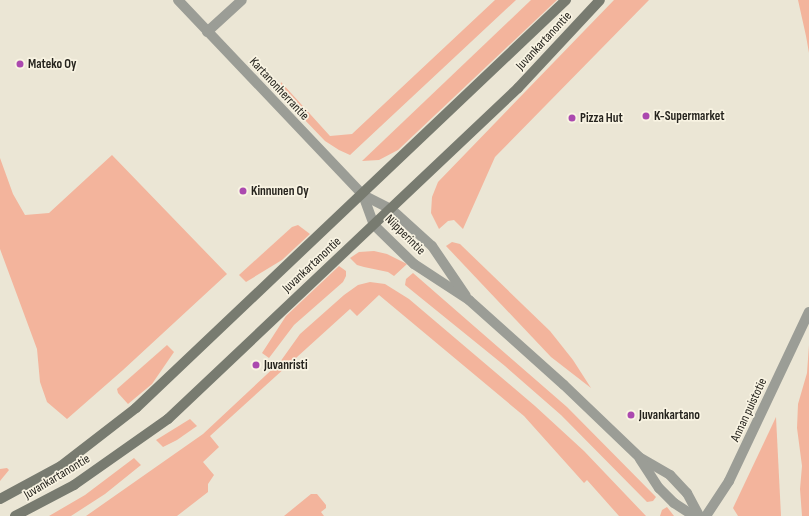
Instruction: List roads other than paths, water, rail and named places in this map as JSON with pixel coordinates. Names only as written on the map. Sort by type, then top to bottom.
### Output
[{"type":"main road","name":"Juvankartanontie","points":[[0,499],[60,466],[136,408],[566,0]]},
{"type":"main road","name":"Juvankartanontie","points":[[15,516],[74,485],[168,419],[518,88],[600,0]]},
{"type":"street","name":"Kartanonherrantie","points":[[178,0],[362,195]]},
{"type":"street","points":[[207,32],[242,0]]},
{"type":"street","name":"Niipperintie","points":[[362,195],[391,209],[432,246],[469,300]]},
{"type":"street","name":"Niipperintie","points":[[362,195],[374,225],[414,264],[469,300],[564,385],[639,458],[659,488],[674,503],[694,516]]},
{"type":"street","name":"Annan puistotie","points":[[706,516],[729,482],[809,312]]},
{"type":"street","name":"Niipperintie","points":[[639,458],[670,475],[686,492],[699,516]]},
{"type":"place","name":"Mateko Oy","points":[[20,64]]},
{"type":"place","name":"K-Supermarket","points":[[646,116]]},
{"type":"place","name":"Pizza Hut","points":[[572,118]]},
{"type":"place","name":"Kinnunen Oy","points":[[243,191]]},
{"type":"place","name":"Juvanristi","points":[[256,365]]},
{"type":"place","name":"Juvankartano","points":[[631,415]]}]
